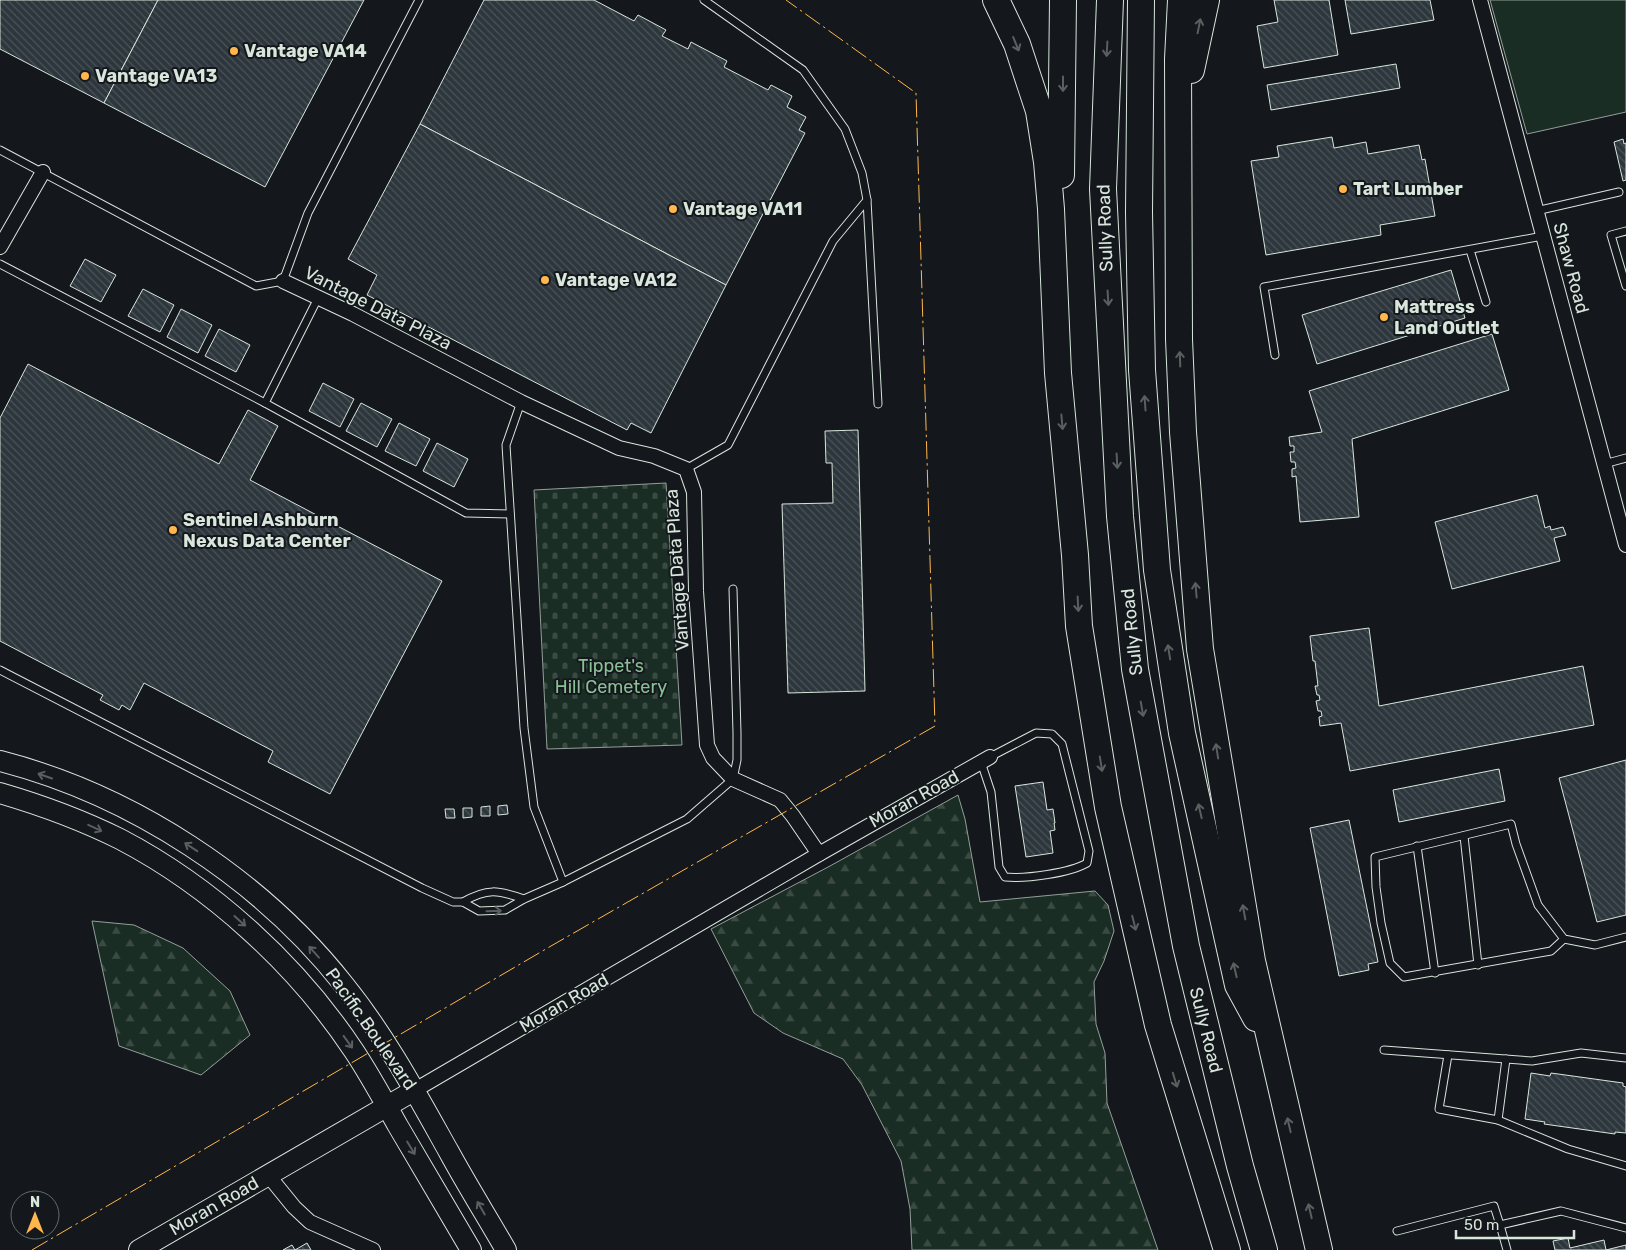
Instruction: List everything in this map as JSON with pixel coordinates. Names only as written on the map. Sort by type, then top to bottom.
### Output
[{"type":"highway","points":[[996,0],[1017,44],[1039,111],[1047,162],[1051,209],[1058,373],[1075,555],[1079,626],[1108,807],[1158,1024],[1227,1250]]},
{"type":"highway","points":[[1058,373],[1063,0]]},
{"type":"highway","name":"Sully Road","points":[[1110,0],[1102,189],[1120,516],[1135,670],[1186,946],[1240,1166],[1264,1250]]},
{"type":"highway","points":[[1141,0],[1138,212],[1142,370],[1156,570],[1182,733],[1238,985],[1271,1045]]},
{"type":"highway","points":[[1181,0],[1178,59],[1179,339],[1183,432],[1200,648],[1252,960],[1319,1250]]},
{"type":"highway","points":[[1178,142],[1206,0]]},
{"type":"main road","name":"Pacific Boulevard","points":[[0,761],[74,785],[112,802],[178,839],[213,861],[283,920],[345,986],[415,1090],[506,1250]]},
{"type":"main road","name":"Pacific Boulevard","points":[[0,793],[79,820],[121,840],[202,891],[237,918],[273,952],[323,1008],[354,1051],[471,1250]]},
{"type":"main road","name":"Moran Road","points":[[139,1250],[415,1090]]},
{"type":"street","name":"Shaw Road","points":[[1480,0],[1626,545]]},
{"type":"street","points":[[0,247],[43,172]]},
{"type":"street","name":"Vantage Data Plaza","points":[[282,281],[353,314],[521,402],[619,448],[654,456],[686,469],[694,492],[696,591],[707,745],[713,758],[733,779],[780,800],[819,854]]},
{"type":"street","name":"Moran Road","points":[[415,1090],[985,759]]},
{"type":"street","points":[[268,1175],[294,1207],[310,1222],[372,1250]]},
{"type":"lane","points":[[0,150],[256,286],[282,281],[308,213],[419,0]]},
{"type":"lane","points":[[704,0],[803,70],[844,129],[862,173],[868,200],[869,261],[878,404]]},
{"type":"lane","points":[[1536,212],[1618,192]]},
{"type":"lane","points":[[686,469],[728,445],[833,241],[868,200]]},
{"type":"lane","points":[[1626,231],[1611,235],[1626,286]]},
{"type":"lane","points":[[1275,355],[1264,287],[1543,236]]},
{"type":"lane","points":[[1470,250],[1486,302]]},
{"type":"lane","points":[[0,264],[264,403],[466,513],[510,514]]},
{"type":"lane","points":[[264,403],[318,298]]},
{"type":"lane","points":[[521,402],[506,445],[524,728],[534,807],[563,882]]},
{"type":"lane","points":[[1604,464],[1626,458]]},
{"type":"lane","points":[[0,670],[422,888],[453,902],[463,902],[479,911],[505,910],[687,819],[733,779],[737,733],[733,589]]},
{"type":"lane","points":[[1036,733],[1052,734],[1062,744],[1089,852],[1087,863],[1078,868],[1018,878],[1005,877],[999,867],[992,792],[985,759],[1036,733]]},
{"type":"lane","points":[[1564,939],[1551,951],[1404,977],[1390,963],[1381,923],[1376,887],[1376,857],[1511,824],[1516,844],[1538,905],[1564,939],[1595,944],[1626,937]]},
{"type":"lane","points":[[1464,836],[1478,965]]},
{"type":"lane","points":[[1417,846],[1435,973]]},
{"type":"lane","points":[[463,902],[478,893],[489,892],[505,892],[524,900]]},
{"type":"lane","points":[[1384,1050],[1532,1061],[1581,1053],[1626,1058]]},
{"type":"lane","points":[[1448,1055],[1439,1110],[1498,1120],[1568,1148],[1626,1166]]},
{"type":"lane","points":[[1498,1120],[1506,1059]]},
{"type":"lane","points":[[1397,1231],[1494,1206],[1507,1250]]},
{"type":"lane","points":[[1500,1225],[1561,1211],[1626,1228]]},
{"type":"green space","points":[[1490,0],[1626,0],[1626,112],[1527,134]]},
{"type":"green space","name":"Tippet's Hill Cemetery","points":[[666,483],[682,745],[547,749],[534,490]]},
{"type":"green space","points":[[958,795],[965,819],[980,902],[1095,891],[1108,905],[1114,931],[1104,961],[1094,982],[1096,1024],[1105,1053],[1107,1103],[1158,1250],[912,1250],[910,1209],[901,1161],[862,1085],[843,1059],[783,1033],[754,1013],[711,929]]},
{"type":"green space","points":[[92,921],[134,925],[183,948],[230,991],[250,1035],[201,1075],[119,1046]]},
{"type":"building","name":"Vantage VA13","points":[[0,0],[158,0],[104,103],[0,49]]},
{"type":"building","name":"Vantage VA14","points":[[158,0],[364,0],[265,187],[104,103]]},
{"type":"building","name":"Vantage VA11","points":[[484,0],[594,0],[634,21],[638,15],[666,30],[662,36],[688,49],[691,42],[727,61],[724,67],[768,90],[771,85],[792,96],[787,107],[806,117],[799,130],[805,133],[726,285],[420,124]]},
{"type":"building","points":[[1274,0],[1329,0],[1338,55],[1264,68],[1257,26],[1278,22]]},
{"type":"building","points":[[1345,0],[1430,0],[1434,20],[1351,34]]},
{"type":"building","points":[[1396,64],[1400,88],[1271,110],[1267,85]]},
{"type":"building","name":"Vantage VA12","points":[[420,124],[726,285],[651,433],[631,423],[627,430],[367,295],[377,275],[348,259]]},
{"type":"building","name":"Tart Lumber","points":[[1332,137],[1334,148],[1366,142],[1368,154],[1419,145],[1422,160],[1425,159],[1435,216],[1380,225],[1381,235],[1266,255],[1251,161],[1279,157],[1277,146]]},
{"type":"building","points":[[1623,139],[1624,144],[1626,143],[1626,180],[1623,181],[1614,142]]},
{"type":"building","points":[[85,259],[116,275],[101,302],[70,286]]},
{"type":"building","name":"Mattress Land Outlet","points":[[1451,270],[1465,318],[1317,364],[1302,315]]},
{"type":"building","points":[[143,289],[174,305],[160,332],[128,316]]},
{"type":"building","points":[[181,309],[212,325],[198,353],[167,337]]},
{"type":"building","points":[[219,329],[250,345],[236,372],[205,356]]},
{"type":"building","points":[[1492,334],[1509,390],[1352,439],[1359,517],[1300,522],[1296,476],[1292,477],[1292,469],[1296,468],[1295,462],[1291,462],[1290,452],[1294,452],[1294,446],[1290,446],[1289,437],[1322,432],[1309,391]]},
{"type":"building","name":"Sentinel Ashburn Nexus Data Center","points":[[28,364],[219,464],[248,410],[278,426],[250,480],[442,581],[330,794],[268,762],[273,751],[144,683],[130,710],[122,705],[119,710],[100,700],[103,695],[0,641],[0,418]]},
{"type":"building","points":[[323,383],[354,399],[340,427],[309,411]]},
{"type":"building","points":[[361,403],[392,419],[377,447],[346,431]]},
{"type":"building","points":[[399,423],[430,439],[416,466],[385,451]]},
{"type":"building","points":[[858,430],[865,691],[788,693],[782,504],[833,503],[832,463],[826,463],[825,431]]},
{"type":"building","points":[[437,443],[468,459],[454,487],[423,471]]},
{"type":"building","points":[[1537,495],[1545,528],[1550,526],[1551,530],[1563,527],[1566,535],[1554,538],[1560,561],[1452,589],[1435,522]]},
{"type":"building","points":[[1369,628],[1379,706],[1583,666],[1594,725],[1350,771],[1341,723],[1320,726],[1319,717],[1322,716],[1321,711],[1318,711],[1316,701],[1320,700],[1315,686],[1318,686],[1310,636]]},
{"type":"building","points":[[1626,760],[1626,915],[1597,922],[1559,778]]},
{"type":"building","points":[[1499,769],[1505,801],[1399,822],[1393,790]]},
{"type":"building","points":[[1043,782],[1047,810],[1053,809],[1055,823],[1055,830],[1050,831],[1053,853],[1026,857],[1015,786]]},
{"type":"building","points":[[507,805],[508,814],[498,815],[498,806]]},
{"type":"building","points":[[490,806],[490,816],[481,816],[481,807]]},
{"type":"building","points":[[463,808],[472,808],[472,817],[463,818]]},
{"type":"building","points":[[445,809],[454,809],[455,818],[446,818]]},
{"type":"building","points":[[1349,820],[1378,962],[1368,964],[1369,970],[1339,976],[1310,828]]},
{"type":"building","points":[[1531,1073],[1550,1076],[1551,1073],[1623,1083],[1623,1086],[1626,1087],[1626,1133],[1615,1132],[1615,1134],[1544,1124],[1545,1122],[1525,1119]]},
{"type":"building","points":[[1568,1238],[1570,1248],[1604,1240],[1606,1250],[1555,1250],[1553,1241]]},
{"type":"building","points":[[307,1243],[311,1250],[295,1250]]},
{"type":"building","points":[[292,1245],[295,1250],[283,1250]]},
{"type":"building","points":[[1626,1245],[1626,1250],[1606,1250]]},
{"type":"power","points":[[32,1250],[551,946],[935,726],[916,93],[786,0]]},
{"type":"place","name":"Vantage VA14","points":[[234,51]]},
{"type":"place","name":"Vantage VA13","points":[[85,76]]},
{"type":"place","name":"Tart Lumber","points":[[1343,189]]},
{"type":"place","name":"Vantage VA11","points":[[673,209]]},
{"type":"place","name":"Vantage VA12","points":[[545,280]]},
{"type":"place","name":"Mattress Land Outlet","points":[[1384,317]]},
{"type":"place","name":"Sentinel Ashburn Nexus Data Center","points":[[173,530]]}]
